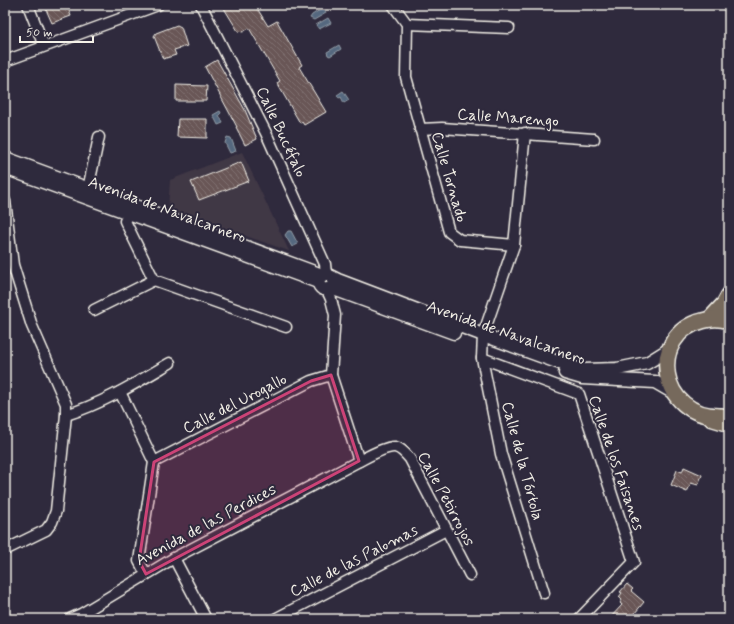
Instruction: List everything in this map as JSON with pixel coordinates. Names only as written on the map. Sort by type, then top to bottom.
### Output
[{"type":"highway","points":[[720,416],[729,422]]},
{"type":"main road","points":[[710,319],[724,304],[729,295]]},
{"type":"main road","points":[[720,416],[700,414],[681,402],[674,393],[668,378],[667,363],[671,348],[677,337],[686,328],[698,322],[710,319],[724,319],[729,321]]},
{"type":"street","points":[[28,5],[44,46]]},
{"type":"street","points":[[5,61],[158,5]]},
{"type":"street","name":"Calle Bucéfalo","points":[[202,5],[266,133],[325,264],[326,281]]},
{"type":"street","points":[[393,5],[407,24],[509,28]]},
{"type":"street","name":"Calle Tornado","points":[[407,24],[406,78],[449,232],[460,240],[514,245]]},
{"type":"street","name":"Calle Marengo","points":[[420,129],[442,128],[594,139]]},
{"type":"street","points":[[514,245],[525,133]]},
{"type":"street","name":"Avenida de Navalcarnero","points":[[88,189],[99,137]]},
{"type":"street","name":"Avenida de Navalcarnero","points":[[5,158],[88,189],[130,209]]},
{"type":"street","name":"Avenida de Navalcarnero","points":[[5,168],[130,209],[483,339],[571,367],[585,370],[617,369],[647,363],[671,348]]},
{"type":"street","points":[[5,201],[9,268],[32,326],[66,404],[56,511],[52,522],[46,530],[5,550]]},
{"type":"street","points":[[130,209],[126,221],[154,280],[286,327]]},
{"type":"street","name":"Calle de la Tórtola","points":[[514,245],[483,339],[482,358],[501,454],[544,593]]},
{"type":"street","points":[[94,310],[154,280]]},
{"type":"street","points":[[326,281],[335,315],[331,375],[359,461]]},
{"type":"street","name":"Avenida de Navalcarnero","points":[[483,339],[533,362],[582,378],[655,382],[674,393]]},
{"type":"street","name":"Calle de los Faisanes","points":[[482,358],[580,394],[634,562],[579,619]]},
{"type":"street","points":[[66,414],[86,408],[120,392],[170,363]]},
{"type":"street","name":"Calle del Urogallo","points":[[154,462],[311,381],[331,375]]},
{"type":"street","points":[[120,392],[154,462],[139,561],[146,574]]},
{"type":"street","name":"Avenida de las Perdices","points":[[70,619],[81,614],[174,558],[388,447]]},
{"type":"street","name":"Calle Petirrojos","points":[[388,447],[396,447],[405,452],[410,459],[470,575]]},
{"type":"street","name":"Calle de las Palomas","points":[[275,619],[446,530]]},
{"type":"street","points":[[174,558],[206,619]]},
{"type":"highlighted area","points":[[331,375],[359,461],[146,574],[139,561],[154,462],[311,381]]},
{"type":"shaded area","points":[[242,152],[289,251],[168,209],[170,180]]},
{"type":"water","points":[[323,8],[326,13],[314,20],[310,18],[312,15]]},
{"type":"water","points":[[328,18],[331,23],[319,29],[316,25]]},
{"type":"water","points":[[339,45],[341,49],[330,56],[328,55],[327,52]]},
{"type":"water","points":[[343,91],[349,100],[344,103],[341,97],[339,98],[337,95]]},
{"type":"water","points":[[220,111],[221,113],[219,115],[223,123],[218,125],[213,115]]},
{"type":"water","points":[[227,137],[231,138],[236,151],[230,153],[225,143]]},
{"type":"water","points":[[288,231],[291,231],[298,244],[292,247],[285,235]]},
{"type":"building","points":[[44,5],[67,5],[71,16],[52,23]]},
{"type":"building","points":[[222,5],[255,5],[268,26],[277,21],[302,65],[299,67],[326,112],[304,125],[302,122],[300,123],[277,83],[280,81],[249,28],[243,32],[238,31]]},
{"type":"building","points":[[177,25],[181,27],[187,46],[174,50],[176,55],[163,59],[154,36],[156,33]]},
{"type":"building","points":[[217,60],[245,110],[257,139],[245,145],[205,67]]},
{"type":"building","points":[[176,85],[207,86],[206,101],[176,101]]},
{"type":"building","points":[[178,119],[207,119],[207,138],[177,137]]},
{"type":"building","points":[[241,162],[249,181],[199,200],[191,182]]},
{"type":"building","points":[[684,467],[702,475],[698,485],[691,483],[687,492],[671,485],[677,470],[682,472]]},
{"type":"building","points":[[627,584],[633,589],[631,591],[644,602],[630,619],[609,619],[622,605],[620,603],[622,600],[619,597],[622,593],[620,592]]}]
